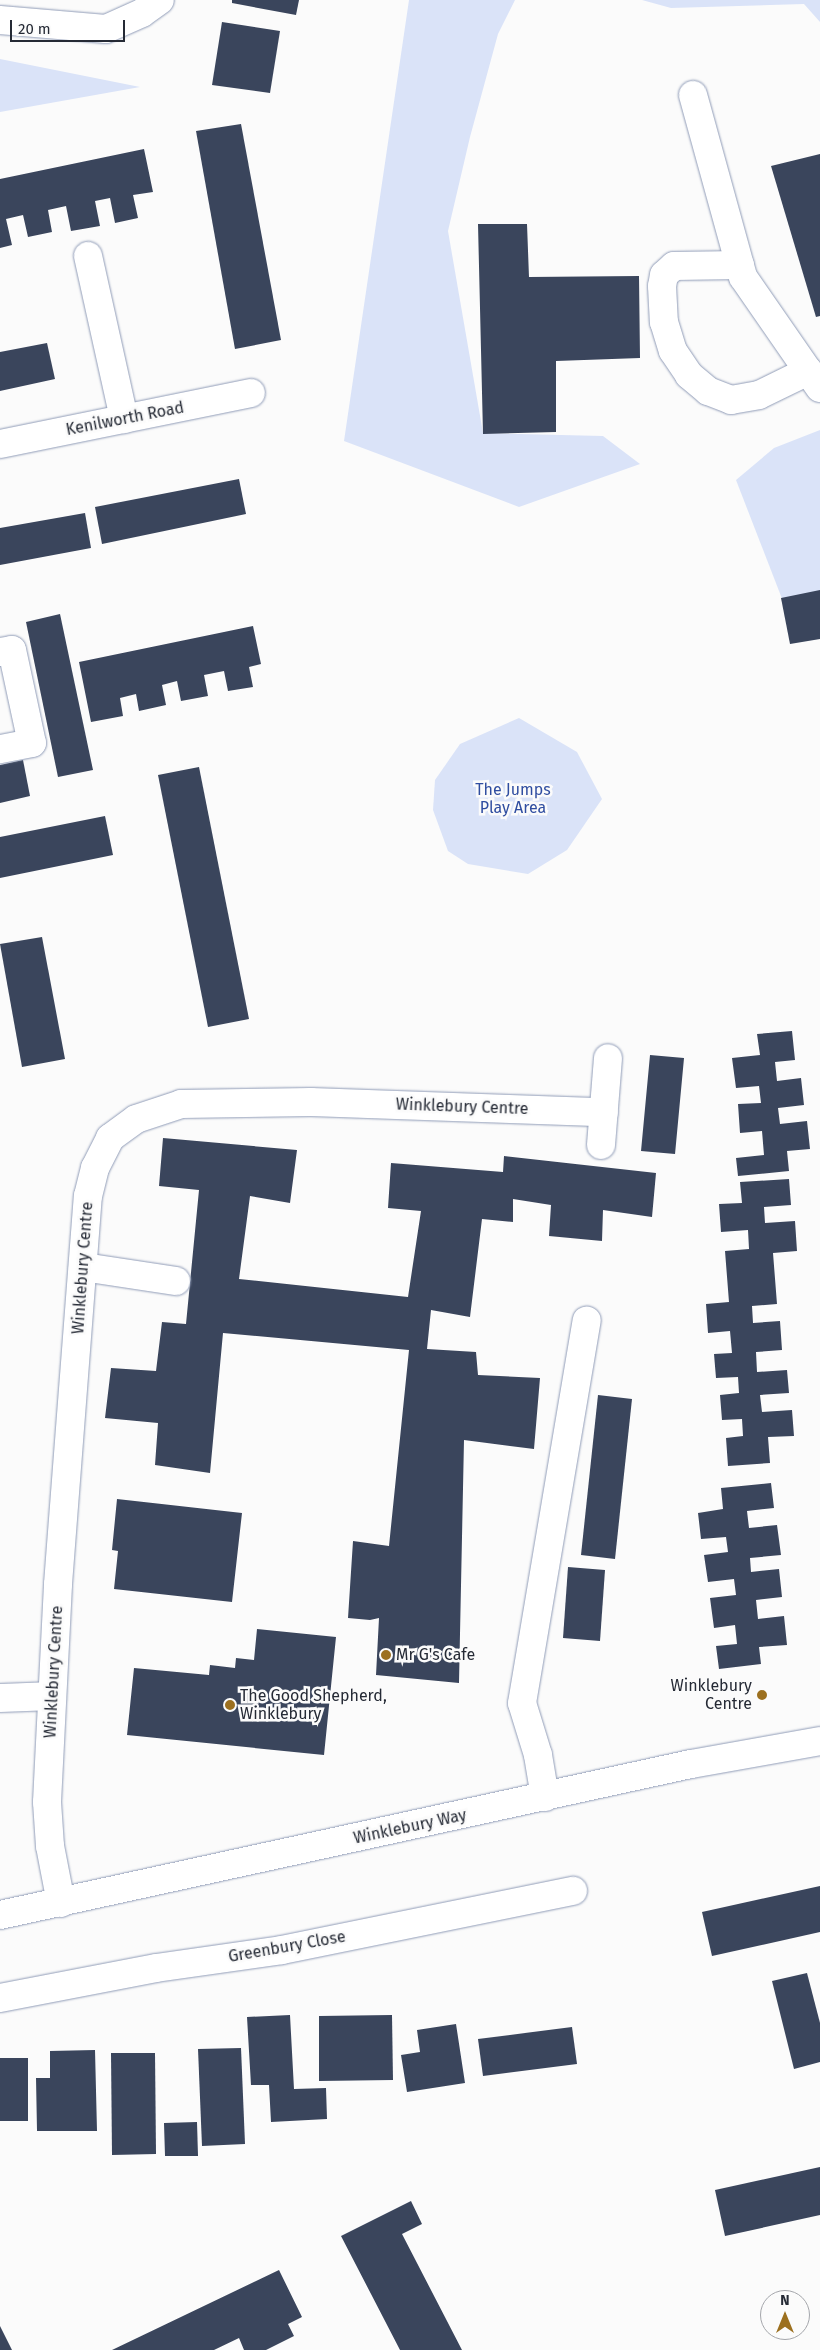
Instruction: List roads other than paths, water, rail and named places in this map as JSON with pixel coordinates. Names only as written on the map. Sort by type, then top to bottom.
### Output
[{"type":"street","points":[[0,20],[106,30],[142,14],[160,0]]},
{"type":"street","points":[[694,96],[740,265],[743,277],[814,380],[759,395],[731,400],[708,391],[689,375],[673,351],[664,322],[662,286],[664,275],[674,266],[740,265]]},
{"type":"street","points":[[88,256],[124,419]]},
{"type":"street","name":"Kenilworth Road","points":[[0,444],[251,393]]},
{"type":"street","points":[[0,652],[12,650],[32,742],[0,749]]},
{"type":"street","points":[[601,1145],[608,1058]]},
{"type":"street","name":"Winklebury Centre","points":[[61,1903],[50,1846],[47,1802],[52,1696],[88,1196],[95,1168],[110,1138],[136,1119],[182,1104],[311,1102],[604,1112]]},
{"type":"street","points":[[83,1267],[176,1281]]},
{"type":"street","points":[[545,1797],[538,1755],[522,1704],[587,1320]]},
{"type":"street","points":[[0,1698],[52,1696]]},
{"type":"street","name":"Winklebury Way","points":[[0,1916],[691,1764],[820,1741]]},
{"type":"street","name":"Greenbury Close","points":[[0,1998],[156,1968],[282,1950],[572,1891]]},
{"type":"place","name":"Mr G's Cafe","points":[[386,1655]]},
{"type":"place","name":"Winklebury Centre","points":[[762,1695]]},
{"type":"place","name":"The Good Shepherd, Winklebury","points":[[230,1705]]},
{"type":"park label","name":"The Jumps Play Area","points":[[513,799]]}]
